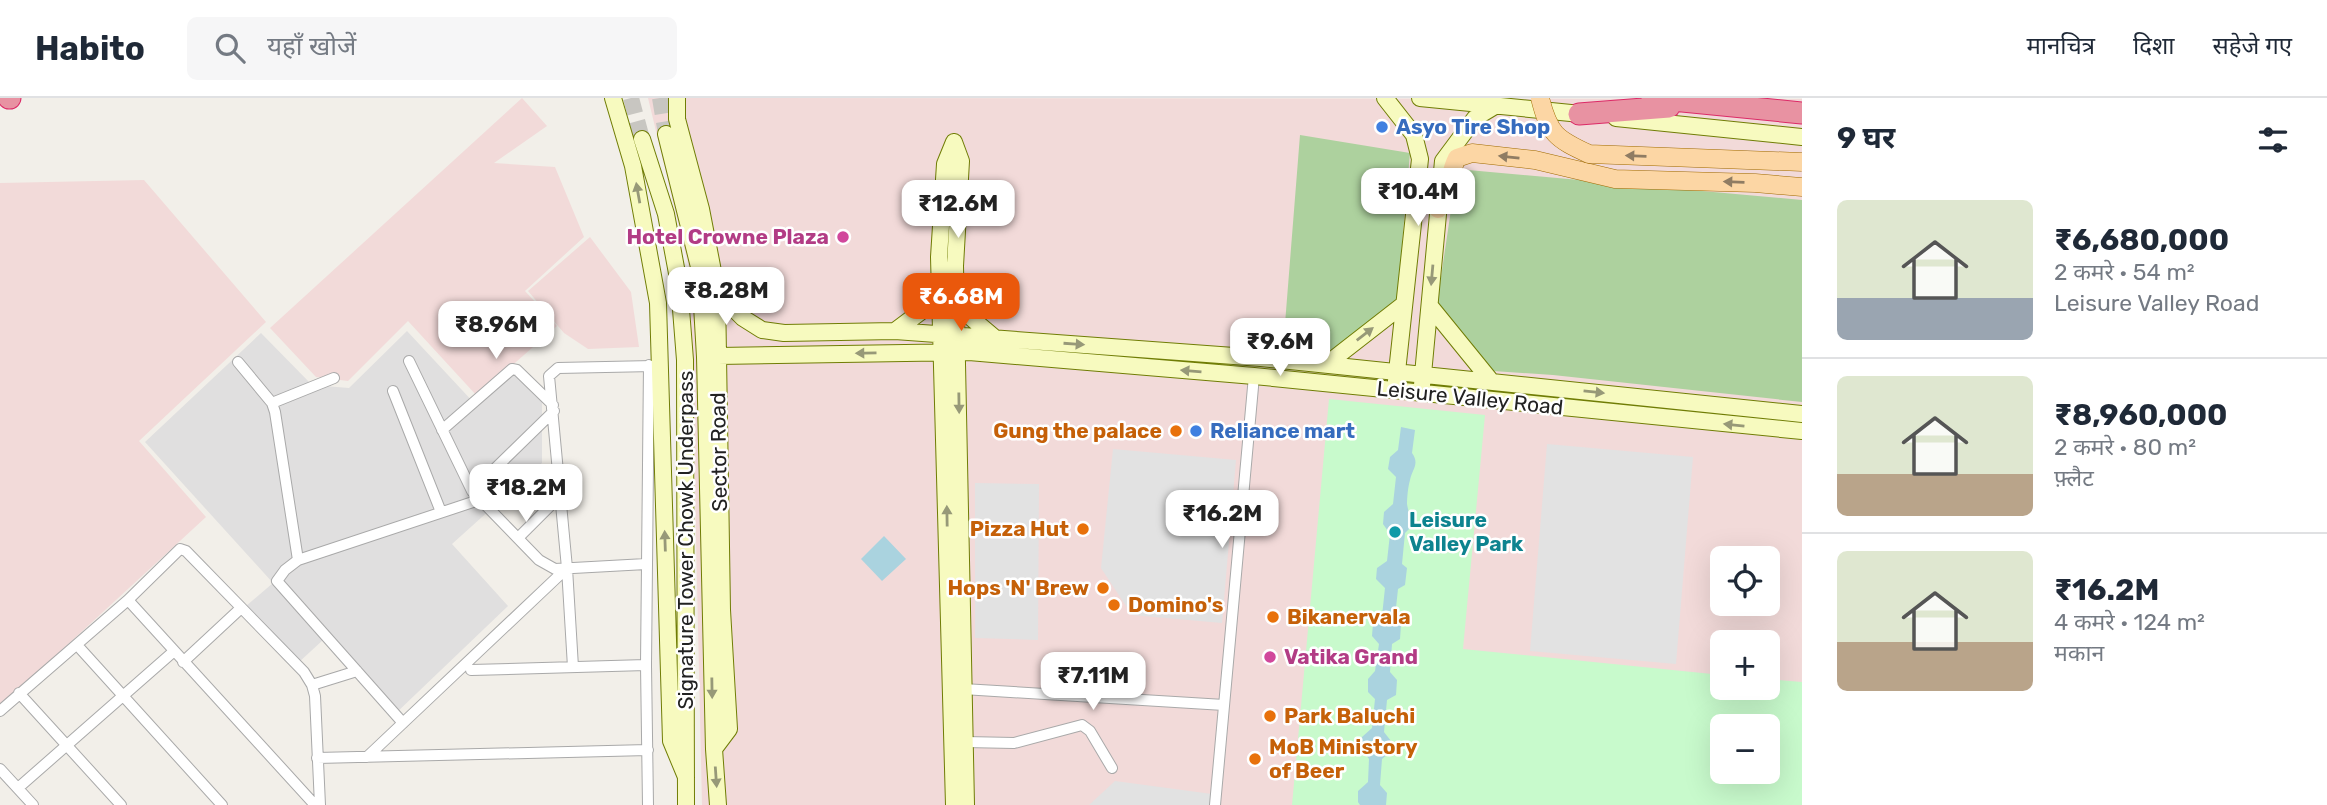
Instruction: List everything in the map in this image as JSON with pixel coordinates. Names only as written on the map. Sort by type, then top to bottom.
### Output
[{"type":"highway","points":[[1653,98],[1802,113]]},
{"type":"highway","points":[[1579,114],[1710,104]]},
{"type":"main road","points":[[1540,98],[1546,123],[1562,142],[1589,154],[1802,162]]},
{"type":"main road","points":[[1438,209],[1447,196],[1450,172],[1457,158],[1472,153],[1535,160],[1615,179],[1802,187]]},
{"type":"street","points":[[0,99],[10,98]]},
{"type":"street","points":[[613,98],[633,166],[658,303],[646,564],[648,805]]},
{"type":"street","points":[[620,119],[624,98]]},
{"type":"street","name":"Sector Road","points":[[677,98],[677,119],[701,209],[717,292],[722,610],[729,729],[714,749],[718,805]]},
{"type":"street","points":[[684,144],[688,98]]},
{"type":"street","points":[[1385,98],[1415,135],[1420,159],[1394,391]]},
{"type":"street","points":[[1420,98],[1802,137]]},
{"type":"street","points":[[1422,393],[1441,174],[1447,154],[1475,118],[1495,106]]},
{"type":"street","name":"Signature Tower Chowk Underpass","points":[[666,134],[700,271],[705,357],[714,749]]},
{"type":"street","name":"Signature Tower Chowk Underpass","points":[[642,139],[666,214],[679,284],[685,360],[686,778]]},
{"type":"street","points":[[952,340],[939,290],[939,257],[945,164],[954,142],[961,162],[952,340],[966,805]]},
{"type":"street","points":[[895,331],[927,307],[939,290]]},
{"type":"street","name":"Leisure Valley Road","points":[[717,292],[743,318],[762,330],[784,333],[895,331],[1254,376],[1802,432]]},
{"type":"street","points":[[956,300],[969,316],[995,338]]},
{"type":"street","points":[[1327,365],[1404,304]]},
{"type":"street","points":[[1430,306],[1491,381]]},
{"type":"street","points":[[1401,330],[1427,335]]},
{"type":"street","name":"Leisure Valley Road","points":[[952,340],[995,338],[1327,365],[1802,414]]},
{"type":"street","points":[[718,356],[940,351],[952,340]]},
{"type":"street","points":[[940,351],[944,412],[954,805]]},
{"type":"street","points":[[238,362],[272,403],[278,422],[298,560]]},
{"type":"street","points":[[409,362],[475,495],[546,565],[555,569],[646,564]]},
{"type":"street","points":[[573,667],[567,568],[549,376],[558,368],[654,366]]},
{"type":"street","points":[[654,366],[671,741],[686,778],[686,805]]},
{"type":"street","points":[[442,430],[512,369],[517,370],[553,408]]},
{"type":"street","points":[[1215,805],[1254,376]]},
{"type":"street","points":[[272,403],[334,379]]},
{"type":"street","points":[[393,391],[441,512]]},
{"type":"street","points":[[403,723],[277,581],[285,570],[298,560],[441,512],[475,495],[553,408]]},
{"type":"street","points":[[518,538],[559,497]]},
{"type":"street","points":[[0,711],[128,600],[180,549],[186,551],[304,673],[312,685],[315,696],[318,805]]},
{"type":"street","points":[[367,757],[567,568]]},
{"type":"street","points":[[128,600],[183,663],[318,805]]},
{"type":"street","points":[[183,663],[240,609]]},
{"type":"street","points":[[76,645],[222,805]]},
{"type":"street","points":[[18,788],[173,652]]},
{"type":"street","points":[[471,670],[646,665]]},
{"type":"street","points":[[312,685],[357,671]]},
{"type":"street","points":[[963,689],[1224,705]]},
{"type":"street","points":[[19,694],[121,805]]},
{"type":"street","points":[[965,742],[1014,743],[1082,725],[1090,731],[1112,768]]},
{"type":"street","points":[[317,758],[648,750]]},
{"type":"street","points":[[0,769],[33,805]]},
{"type":"shaded area","points":[[522,98],[547,126],[494,163],[555,167],[584,237],[525,291],[557,326],[477,396],[408,321],[348,381],[316,377],[270,328]]},
{"type":"shaded area","points":[[648,98],[1802,99],[1802,805],[702,805],[690,272]]},
{"type":"shaded area","points":[[144,180],[266,322],[139,441],[206,517],[0,707],[0,183]]},
{"type":"shaded area","points":[[590,237],[631,292],[639,347],[588,349],[564,333],[528,291]]},
{"type":"shaded area","points":[[407,331],[475,404],[514,370],[542,402],[542,463],[452,544],[508,606],[394,715],[323,640],[298,663],[246,606],[273,583],[145,442],[261,333],[312,385],[349,388]]},
{"type":"shaded area","points":[[1547,444],[1693,457],[1676,664],[1530,651]]},
{"type":"shaded area","points":[[1113,449],[1236,460],[1222,623],[1132,615],[1101,568]]},
{"type":"shaded area","points":[[975,483],[1039,484],[1038,640],[975,638]]},
{"type":"shaded area","points":[[1115,781],[1212,794],[1211,805],[1089,805]]},
{"type":"green space","points":[[1300,135],[1410,153],[1397,302],[1328,354],[1283,349]]},
{"type":"green space","points":[[1457,169],[1802,200],[1802,402],[1493,371],[1437,304]]},
{"type":"green space","name":"Leisure Valley Park","points":[[1329,399],[1485,415],[1463,649],[1710,674],[1710,700],[1780,700],[1780,680],[1802,682],[1802,805],[1292,805]]},
{"type":"water","points":[[1401,427],[1415,430],[1412,453],[1415,463],[1407,495],[1411,527],[1405,533],[1402,564],[1407,568],[1405,585],[1398,589],[1395,617],[1401,625],[1400,639],[1392,644],[1390,672],[1397,680],[1396,695],[1387,700],[1384,732],[1391,741],[1389,753],[1382,759],[1380,785],[1387,793],[1386,805],[1360,805],[1358,791],[1368,782],[1369,759],[1361,748],[1362,737],[1372,728],[1375,699],[1368,692],[1368,679],[1375,671],[1379,644],[1372,636],[1373,623],[1382,616],[1385,588],[1376,579],[1377,568],[1387,561],[1390,534],[1383,524],[1384,512],[1393,504],[1396,477],[1388,469],[1390,457],[1398,450]]},
{"type":"water","points":[[884,536],[906,559],[882,581],[861,559]]},
{"type":"tunnel","points":[[631,98],[642,139]]},
{"type":"tunnel","points":[[660,98],[666,134]]},
{"type":"place","name":"Asyo Tire Shop","points":[[1382,127]]},
{"type":"place","name":"Hotel Crowne Plaza","points":[[843,237]]},
{"type":"place","name":"Gung the palace","points":[[1176,431]]},
{"type":"place","name":"Reliance mart","points":[[1196,431]]},
{"type":"place","name":"Pizza Hut","points":[[1083,529]]},
{"type":"place","name":"Leisure Valley Park","points":[[1395,532]]},
{"type":"place","name":"Hops 'N' Brew","points":[[1103,588]]},
{"type":"place","name":"Domino's","points":[[1114,605]]},
{"type":"place","name":"Bikanervala","points":[[1273,617]]},
{"type":"place","name":"Vatika Grand","points":[[1270,657]]},
{"type":"place","name":"Park Baluchi","points":[[1270,716]]},
{"type":"place","name":"MoB Ministory of Beer","points":[[1255,759]]}]
